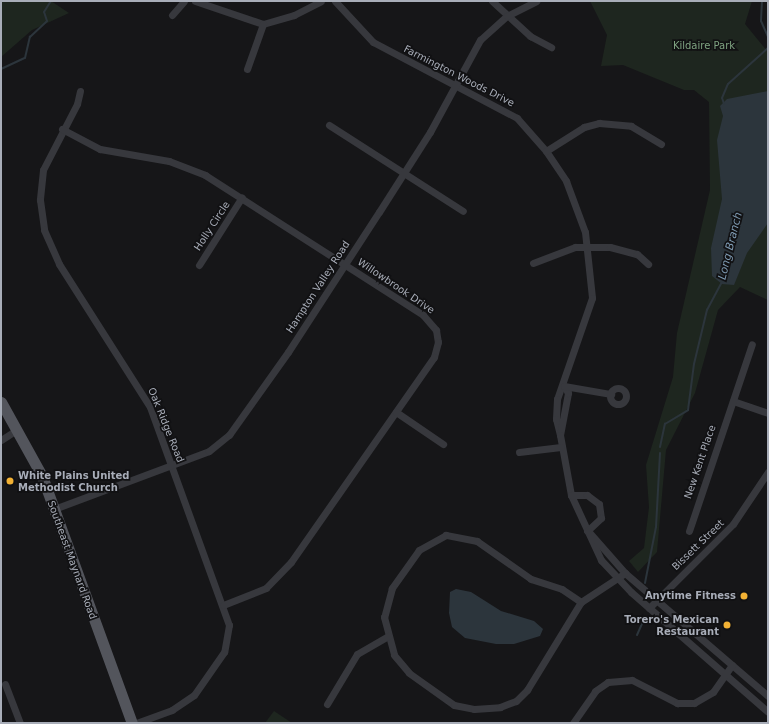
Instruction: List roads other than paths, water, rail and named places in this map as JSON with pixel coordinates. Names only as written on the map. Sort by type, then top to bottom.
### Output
[{"type":"main road","name":"Southeast Maynard Road","points":[[1,402],[18,429],[54,509],[132,723]]},
{"type":"street","points":[[172,15],[184,1]]},
{"type":"street","points":[[195,1],[263,24],[294,15],[321,1]]},
{"type":"street","name":"Farmington Woods Drive","points":[[335,1],[373,42],[514,116],[546,151],[574,197],[589,248],[591,306],[556,412],[561,447],[571,495],[593,548],[619,580],[726,677],[768,712]]},
{"type":"street","points":[[492,1],[530,36],[551,47]]},
{"type":"street","name":"Hampton Valley Road","points":[[54,509],[209,451],[229,435],[345,264],[404,173],[480,40],[507,16],[536,1]]},
{"type":"street","points":[[247,69],[263,24]]},
{"type":"street","name":"Oak Ridge Road","points":[[80,90],[77,104],[62,129],[46,161],[41,180],[40,211],[46,237],[59,264],[142,392],[172,466],[229,625],[226,646],[202,686],[179,706],[136,723]]},
{"type":"street","points":[[546,151],[584,127],[599,123],[631,126],[660,144]]},
{"type":"street","points":[[329,125],[463,211]]},
{"type":"street","name":"Willowbrook Drive","points":[[62,129],[100,150],[185,166],[242,197],[345,264],[423,315],[436,330],[438,342],[434,357],[281,575],[261,591],[223,605]]},
{"type":"street","name":"Holly Circle","points":[[198,265],[242,197]]},
{"type":"street","points":[[533,263],[575,247],[622,248],[648,264]]},
{"type":"street","name":"New Kent Place","points":[[689,531],[752,344]]},
{"type":"street","points":[[564,386],[611,394]]},
{"type":"street","points":[[733,401],[768,412]]},
{"type":"street","points":[[396,412],[443,444]]},
{"type":"street","points":[[1,440],[18,429]]},
{"type":"street","points":[[519,452],[561,447]]},
{"type":"street","name":"Bissett Street","points":[[650,608],[656,600],[729,529],[768,472]]},
{"type":"street","points":[[571,495],[587,495],[599,504],[601,518],[587,531]]},
{"type":"street","name":"Farmington Woods Drive","points":[[587,531],[625,573],[768,696]]},
{"type":"street","points":[[581,602],[562,589],[531,579],[477,541],[446,535],[419,550],[392,588],[384,611],[388,636],[404,669],[449,702],[466,708],[494,708],[516,701],[527,690],[581,602],[619,580],[625,573]]},
{"type":"street","points":[[327,704],[357,654],[388,636]]},
{"type":"street","points":[[573,723],[595,691],[613,680],[632,680],[685,704],[704,699],[726,677],[732,665]]},
{"type":"street","points":[[5,684],[20,723]]},
{"type":"water","points":[[768,91],[768,223],[747,253],[734,285],[722,284],[712,276],[711,248],[722,199],[717,140],[723,116],[720,106],[727,99]]},
{"type":"water","points":[[456,589],[471,592],[501,611],[534,621],[543,629],[540,636],[514,644],[496,644],[465,638],[452,627],[449,613],[450,592]]},
{"type":"waterway","points":[[1,69],[25,58],[30,37],[47,21],[44,12],[51,1]]},
{"type":"waterway","name":"Long Branch","points":[[762,1],[761,21],[768,37]]},
{"type":"waterway","name":"Long Branch","points":[[724,104],[722,98],[728,84],[768,48]]},
{"type":"waterway","name":"Long Branch","points":[[660,447],[665,424],[688,410],[694,364],[707,310],[722,282]]},
{"type":"waterway","name":"Long Branch","points":[[645,583],[656,527],[660,453]]},
{"type":"waterway","name":"Long Branch","points":[[637,635],[644,619]]},
{"type":"place","name":"White Plains United Methodist Church","points":[[10,481]]},
{"type":"place","name":"Anytime Fitness","points":[[744,596]]},
{"type":"place","name":"Torero's Mexican Restaurant","points":[[727,625]]},
{"type":"park label","name":"Kildaire Park","points":[[704,46]]}]
